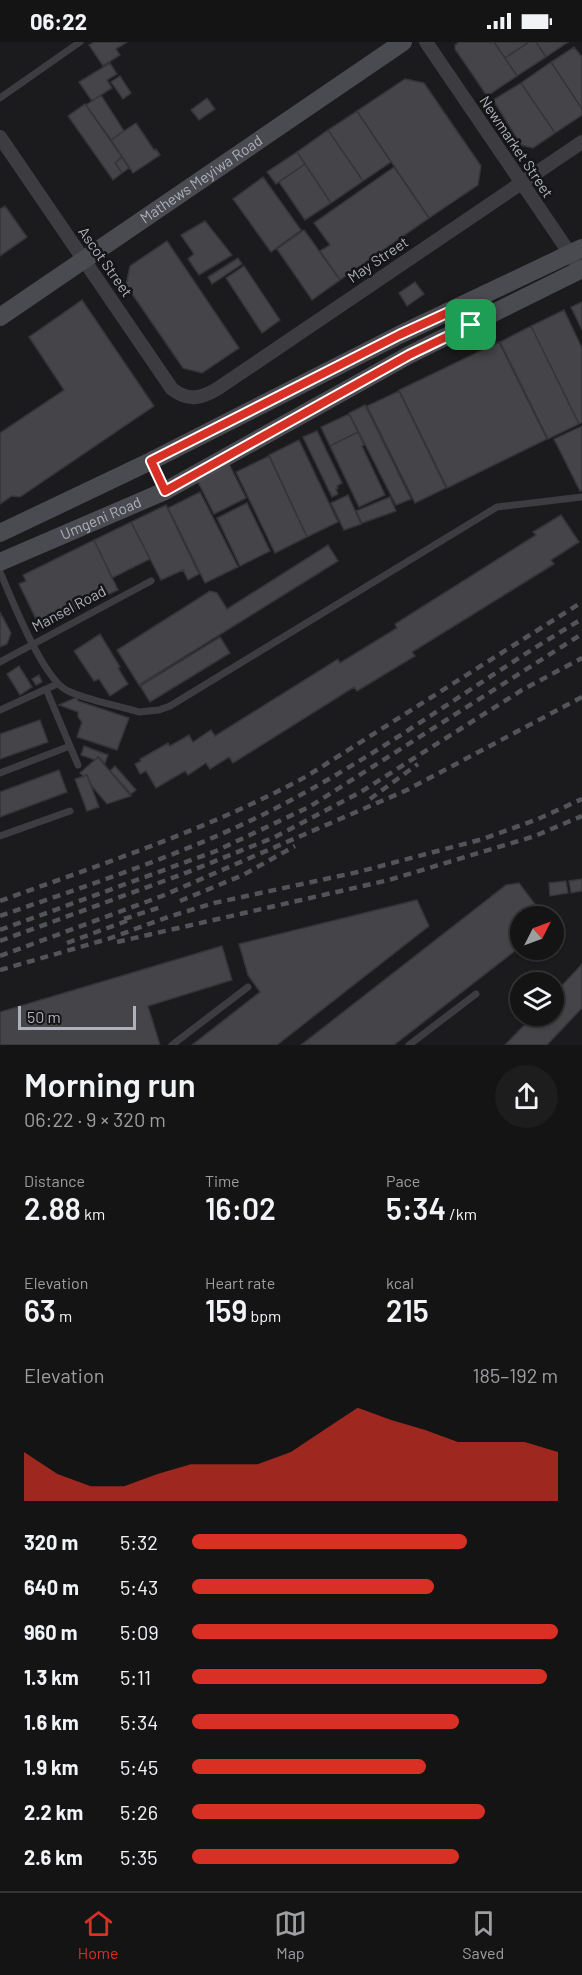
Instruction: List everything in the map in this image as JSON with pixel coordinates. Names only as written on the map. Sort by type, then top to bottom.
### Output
[{"type":"main road","name":"Mathews Meyiwa Road","points":[[0,317],[403,42]]},
{"type":"main road","name":"Umgeni Road","points":[[0,533],[151,461],[399,335],[576,251]]},
{"type":"main road","name":"Umgeni Road","points":[[0,562],[165,491],[409,355],[581,269]]},
{"type":"main road","points":[[506,285],[514,303]]},
{"type":"main road","points":[[462,306],[471,325]]},
{"type":"main road","points":[[399,335],[409,355]]},
{"type":"main road","points":[[151,461],[165,491]]},
{"type":"street","name":"Newmarket Street","points":[[426,42],[520,184],[576,251],[581,269]]},
{"type":"street","name":"Ascot Street","points":[[0,137],[172,389],[189,398]]},
{"type":"street","name":"May Street","points":[[189,398],[209,393],[582,142]]},
{"type":"lane","points":[[0,98],[80,42]]},
{"type":"lane","points":[[0,572],[34,644],[57,684],[68,691],[139,712],[159,710],[170,706],[497,507],[582,497]]},
{"type":"lane","name":"Mansel Road","points":[[0,662],[152,581]]},
{"type":"lane","points":[[0,710],[57,684]]},
{"type":"lane","points":[[46,689],[78,765]]},
{"type":"lane","points":[[0,773],[70,747]]},
{"type":"lane","points":[[0,836],[70,811]]},
{"type":"lane","points":[[172,1045],[248,987]]},
{"type":"lane","points":[[409,1045],[476,994]]},
{"type":"building","points":[[94,42],[127,42],[116,49],[120,55],[103,66],[89,45]]},
{"type":"building","points":[[459,42],[494,42],[517,76],[487,96],[455,49],[455,45]]},
{"type":"building","points":[[494,42],[529,42],[505,58]]},
{"type":"building","points":[[529,42],[536,42],[546,57],[517,76],[505,58]]},
{"type":"building","points":[[536,42],[568,42],[546,57]]},
{"type":"building","points":[[574,47],[582,57],[582,109],[551,62]]},
{"type":"building","points":[[551,62],[582,109],[582,115],[555,133],[521,83]]},
{"type":"building","points":[[110,63],[117,74],[107,80],[112,88],[92,101],[79,82]]},
{"type":"building","points":[[120,76],[131,93],[123,99],[111,82]]},
{"type":"building","points":[[405,79],[424,83],[481,166],[478,185],[429,218],[357,111]]},
{"type":"building","points":[[521,83],[555,133],[533,148],[521,145],[493,100]]},
{"type":"building","points":[[101,95],[124,131],[111,140],[86,105]]},
{"type":"building","points":[[207,98],[215,109],[199,120],[191,110]]},
{"type":"building","points":[[85,104],[122,157],[115,163],[122,173],[113,180],[68,116]]},
{"type":"building","points":[[357,111],[391,162],[363,181],[328,130]]},
{"type":"building","points":[[136,123],[160,155],[133,173],[111,140]]},
{"type":"building","points":[[328,130],[363,181],[331,203],[297,152]]},
{"type":"building","points":[[297,152],[305,164],[276,184],[267,172]]},
{"type":"building","points":[[122,157],[129,168],[122,173],[115,163]]},
{"type":"building","points":[[305,164],[331,203],[305,220],[279,182]]},
{"type":"building","points":[[394,167],[429,218],[340,280],[320,251],[330,245],[314,223]]},
{"type":"building","points":[[263,177],[301,230],[271,252],[233,199]]},
{"type":"building","points":[[5,206],[27,237],[0,256],[0,209]]},
{"type":"building","points":[[205,221],[232,255],[199,275],[188,259],[194,254],[181,235]]},
{"type":"building","points":[[304,230],[340,280],[312,300],[277,249]]},
{"type":"building","points":[[167,241],[239,348],[202,373],[183,368],[126,285],[130,266]]},
{"type":"building","points":[[238,258],[242,264],[212,284],[208,277]]},
{"type":"building","points":[[244,266],[280,320],[262,333],[226,278]]},
{"type":"building","points":[[415,282],[424,294],[407,306],[399,293]]},
{"type":"building","points":[[82,300],[154,406],[20,497],[12,496],[0,504],[0,433],[64,390],[29,337]]},
{"type":"building","points":[[582,302],[582,330],[571,307]]},
{"type":"building","points":[[564,310],[582,348],[582,422],[579,424],[531,326]]},
{"type":"building","points":[[531,326],[579,424],[548,439],[500,342]]},
{"type":"building","points":[[499,342],[547,439],[447,488],[399,390]]},
{"type":"building","points":[[399,391],[446,488],[415,503],[367,406]]},
{"type":"building","points":[[365,405],[411,499],[396,505],[349,413]]},
{"type":"building","points":[[349,414],[358,432],[330,446],[321,427]]},
{"type":"building","points":[[582,426],[582,490],[580,491],[554,439]]},
{"type":"building","points":[[317,431],[342,483],[337,486],[338,494],[332,497],[303,437]]},
{"type":"building","points":[[358,432],[364,445],[362,446],[385,495],[359,507],[330,446]]},
{"type":"building","points":[[299,440],[338,522],[307,537],[269,455]]},
{"type":"building","points":[[269,456],[307,537],[275,553],[236,472]]},
{"type":"building","points":[[228,462],[246,498],[214,514],[196,478]]},
{"type":"building","points":[[200,492],[238,567],[205,583],[168,508]]},
{"type":"building","points":[[348,495],[361,524],[344,530],[331,503]]},
{"type":"building","points":[[390,497],[396,511],[362,523],[356,511]]},
{"type":"building","points":[[247,503],[270,551],[240,566],[217,518]]},
{"type":"building","points":[[166,505],[199,574],[188,580],[183,570],[161,580],[131,522]]},
{"type":"building","points":[[561,515],[579,542],[551,560],[554,564],[412,652],[415,656],[357,691],[354,687],[233,763],[229,757],[210,769],[206,763],[188,775],[185,771],[156,788],[146,771],[140,774],[135,764],[141,761],[140,759],[168,743],[170,746],[189,735],[193,742],[211,730],[215,736],[338,659],[340,663],[397,628],[395,624],[536,535],[533,532]]},
{"type":"building","points":[[131,522],[150,559],[112,578],[94,540]]},
{"type":"building","points":[[94,540],[118,590],[48,624],[37,621],[19,584],[26,581],[23,575]]},
{"type":"building","points":[[328,545],[338,561],[139,685],[117,650],[210,591],[217,593],[227,609]]},
{"type":"building","points":[[0,612],[11,633],[7,644],[0,647]]},
{"type":"building","points":[[100,634],[128,684],[110,696],[99,679],[94,681],[74,651]]},
{"type":"building","points":[[220,637],[230,653],[150,702],[140,686]]},
{"type":"building","points":[[19,666],[32,687],[20,695],[7,674]]},
{"type":"building","points":[[39,675],[42,682],[36,685],[32,679]]},
{"type":"building","points":[[77,697],[78,701],[129,718],[117,750],[77,737],[82,722],[78,717],[78,712],[59,705]]},
{"type":"building","points":[[40,720],[48,742],[0,759],[0,734]]},
{"type":"building","points":[[84,746],[108,755],[105,763],[98,757],[95,760],[81,755]]},
{"type":"building","points":[[98,757],[131,796],[107,804],[91,785],[87,775],[83,776],[80,773]]},
{"type":"building","points":[[115,766],[136,790],[131,794],[110,771]]},
{"type":"building","points":[[59,770],[67,792],[0,817],[0,792]]},
{"type":"building","points":[[87,775],[99,807],[87,811],[75,779]]},
{"type":"building","points":[[582,879],[582,891],[571,893],[569,881]]},
{"type":"building","points":[[566,881],[568,893],[550,896],[549,883]]},
{"type":"building","points":[[519,883],[536,906],[510,906],[510,955],[394,1045],[301,1045],[506,885]]},
{"type":"building","points":[[417,900],[429,926],[277,1045],[192,1045],[260,992],[248,975],[239,944]]},
{"type":"building","points":[[222,946],[232,980],[148,1006],[160,1045],[0,1045],[0,1012]]},
{"type":"building","points":[[582,964],[582,1008],[547,1045],[505,1045],[523,1026],[564,1026],[564,983]]},
{"type":"railway","points":[[0,901],[195,829],[307,776],[582,602]]},
{"type":"railway","points":[[0,916],[175,853],[276,808],[316,787],[393,740],[582,619]]},
{"type":"railway","points":[[0,930],[216,851],[309,807],[582,634]]},
{"type":"railway","points":[[0,941],[183,874],[275,837],[359,793],[522,690],[582,658]]},
{"type":"railway","points":[[0,956],[162,896],[407,790],[582,697]]},
{"type":"railway","points":[[370,799],[418,764]]},
{"type":"railway","points":[[0,970],[108,939],[214,903],[358,872],[483,839],[538,819],[582,799]]},
{"type":"railway","points":[[117,942],[389,880],[535,836],[582,816]]},
{"type":"railway","points":[[180,901],[243,875],[295,846]]},
{"type":"railway","points":[[124,919],[161,907]]},
{"type":"railway","points":[[67,943],[129,920]]},
{"type":"route","points":[[462,306],[471,325],[409,355],[165,491],[151,461],[399,335],[462,306]]}]
